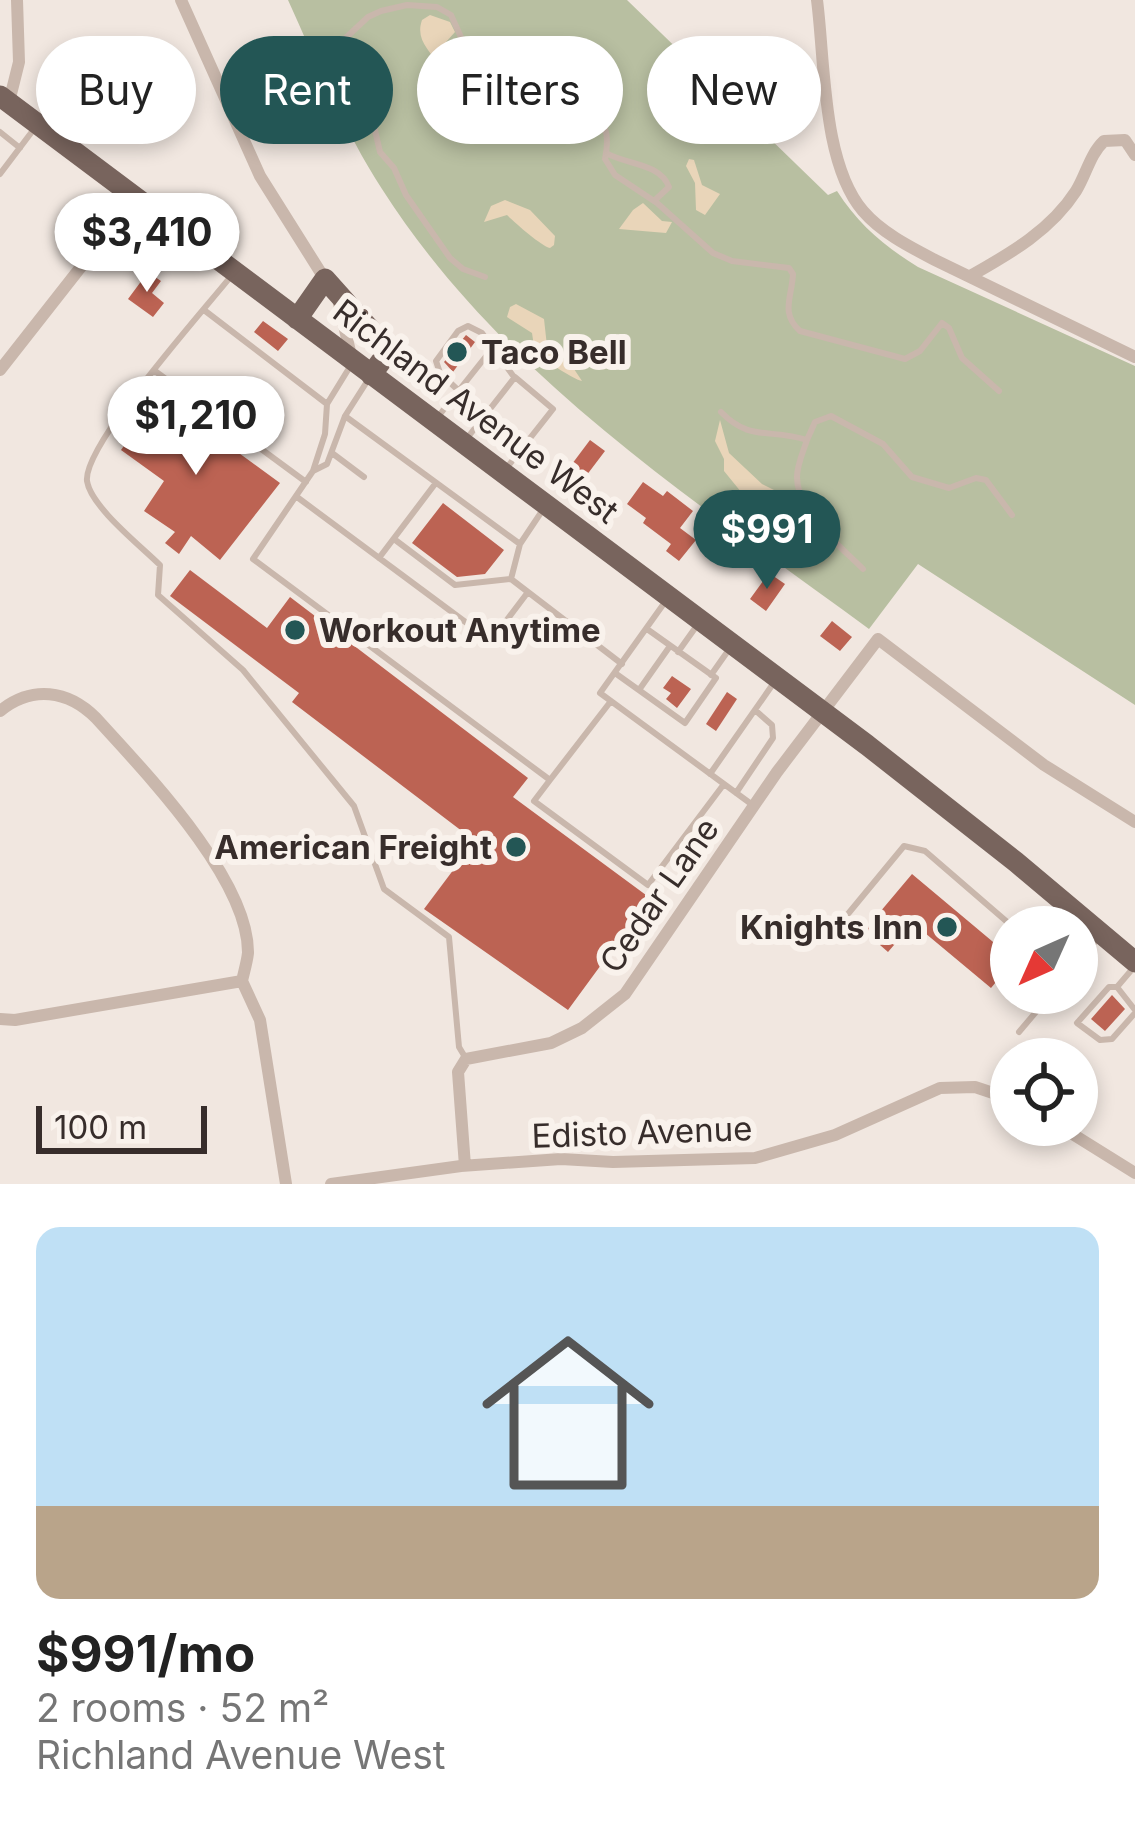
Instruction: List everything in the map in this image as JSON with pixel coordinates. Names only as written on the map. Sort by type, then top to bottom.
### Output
[{"type":"main road","name":"Richland Avenue West","points":[[5,99],[36,123]]},
{"type":"main road","name":"Richland Avenue West","points":[[63,144],[821,712],[1135,964]]},
{"type":"main road","points":[[297,319],[325,280],[384,345],[385,356],[362,369]]},
{"type":"street","points":[[5,99],[19,62],[17,0]]},
{"type":"street","points":[[181,0],[260,176],[343,314],[362,369]]},
{"type":"street","points":[[818,0],[828,110],[837,153],[851,193],[864,213],[901,242],[1135,357]]},
{"type":"street","points":[[972,275],[1030,239],[1065,207],[1099,145],[1119,137],[1135,155]]},
{"type":"street","points":[[0,370],[135,198]]},
{"type":"street","name":"Cedar Lane","points":[[466,1059],[551,1043],[613,1006],[878,639],[1044,765],[1135,822]]},
{"type":"street","points":[[0,711],[26,696],[61,695],[80,702],[198,836],[224,877],[248,951],[242,981],[260,1020],[286,1184]]},
{"type":"street","points":[[0,1018],[242,981]]},
{"type":"street","points":[[465,1166],[458,1072],[466,1059]]},
{"type":"street","name":"Edisto Avenue","points":[[331,1184],[561,1159],[755,1158],[835,1135],[940,1088],[976,1087],[990,1092]]},
{"type":"street","points":[[1092,1146],[1135,1173]]},
{"type":"lane","points":[[459,36],[444,10],[406,5],[368,17],[337,46],[336,56],[346,88],[371,113],[380,152],[394,168],[406,195],[463,268],[485,277]]},
{"type":"lane","points":[[0,174],[36,128]]},
{"type":"lane","points":[[0,132],[20,148]]},
{"type":"lane","points":[[606,144],[604,159],[615,175],[655,201],[721,258],[789,268],[793,274],[787,310],[800,331],[905,359],[920,351],[942,322],[962,358],[998,391]]},
{"type":"lane","points":[[606,153],[666,178],[669,187],[655,201]]},
{"type":"lane","points":[[235,273],[114,422],[91,461],[87,481],[99,506],[160,565],[158,595],[243,670],[354,806],[384,889],[449,937],[459,1047],[466,1059]]},
{"type":"lane","points":[[204,310],[327,404]]},
{"type":"lane","points":[[459,391],[436,367],[438,358],[458,331],[476,328],[515,377],[553,409],[502,473]]},
{"type":"lane","points":[[434,422],[491,350]]},
{"type":"lane","points":[[362,369],[327,404],[325,434],[313,472],[253,559],[550,780]]},
{"type":"lane","points":[[313,472],[327,464],[362,369]]},
{"type":"lane","points":[[155,371],[306,482]]},
{"type":"lane","points":[[463,443],[515,377]]},
{"type":"lane","points":[[721,412],[742,431],[807,440]]},
{"type":"lane","points":[[486,413],[525,444]]},
{"type":"lane","points":[[345,416],[520,544]]},
{"type":"lane","points":[[863,568],[804,501],[797,473],[815,422],[830,416],[883,444],[911,477],[949,488],[986,479],[1012,514]]},
{"type":"lane","points":[[332,453],[364,477]]},
{"type":"lane","points":[[380,557],[436,482]]},
{"type":"lane","points":[[296,496],[491,641],[528,592]]},
{"type":"lane","points":[[511,579],[520,544],[546,505]]},
{"type":"lane","points":[[394,538],[454,586],[511,579],[622,664]]},
{"type":"lane","points":[[668,598],[600,694],[754,806]]},
{"type":"lane","points":[[639,690],[700,621]]},
{"type":"lane","points":[[615,673],[685,722],[716,678],[646,629]]},
{"type":"lane","points":[[711,675],[733,646]]},
{"type":"lane","points":[[710,775],[777,679]]},
{"type":"lane","points":[[610,701],[534,801],[648,885],[724,784]]},
{"type":"lane","points":[[736,793],[772,738],[772,724],[755,710]]},
{"type":"lane","points":[[838,926],[904,846],[925,851],[990,907]]},
{"type":"lane","points":[[1098,939],[1102,934]]},
{"type":"lane","points":[[1117,987],[1135,964]]},
{"type":"lane","points":[[1109,987],[1117,987],[1135,1012],[1112,1039],[1100,1040],[1077,1023],[1109,987]]},
{"type":"lane","points":[[1018,1032],[1034,1014]]},
{"type":"green space","points":[[288,0],[627,0],[664,36],[647,36],[647,144],[775,144],[828,195],[837,191],[863,224],[918,267],[1135,366],[1135,705],[918,564],[869,629],[604,431],[484,319],[430,257],[355,144],[393,144],[393,36],[304,36]]},
{"type":"sand","points":[[430,15],[450,22],[455,32],[422,36],[422,20]]},
{"type":"sand","points":[[689,159],[694,160],[702,185],[720,194],[705,215],[696,210],[695,183],[686,166]]},
{"type":"sand","points":[[505,200],[530,210],[555,236],[554,245],[540,243],[507,215],[484,222],[491,206]]},
{"type":"sand","points":[[643,203],[662,221],[672,222],[666,233],[619,229]]},
{"type":"sand","points":[[516,304],[544,319],[547,346],[582,381],[535,353],[532,333],[507,317]]},
{"type":"sand","points":[[720,420],[729,453],[762,484],[782,494],[810,530],[804,553],[759,514],[724,471],[715,441]]},
{"type":"building","points":[[148,272],[161,281],[152,293],[164,303],[153,317],[128,299]]},
{"type":"building","points":[[263,321],[288,339],[278,351],[254,332]]},
{"type":"building","name":"Taco Bell","points":[[466,335],[475,342],[453,372],[444,362]]},
{"type":"building","points":[[151,389],[280,483],[220,560],[191,536],[179,554],[165,543],[175,532],[144,511],[164,481],[121,450],[140,423],[131,416]]},
{"type":"building","points":[[590,440],[605,451],[583,480],[569,468]]},
{"type":"building","points":[[643,482],[663,496],[667,491],[693,511],[680,528],[696,540],[679,561],[666,551],[671,544],[627,504]]},
{"type":"building","points":[[443,503],[504,550],[485,574],[457,577],[412,543]]},
{"type":"building","points":[[190,570],[267,628],[290,597],[528,778],[513,797],[650,898],[568,1010],[424,909],[475,841],[292,702],[299,693],[170,596]]},
{"type":"building","points":[[769,573],[785,584],[766,611],[750,599]]},
{"type":"building","points":[[832,621],[852,637],[840,651],[820,636]]},
{"type":"building","points":[[672,676],[691,689],[677,708],[666,699],[671,693],[663,688]]},
{"type":"building","points":[[727,692],[737,699],[716,731],[706,724]]},
{"type":"building","name":"Knights Inn","points":[[912,874],[990,939],[990,987],[913,923],[888,952],[864,931]]},
{"type":"building","points":[[1112,995],[1125,1009],[1105,1031],[1091,1019]]},
{"type":"place","name":"Taco Bell","points":[[457,352]]},
{"type":"place","name":"Workout Anytime","points":[[295,630]]},
{"type":"place","name":"American Freight","points":[[516,847]]},
{"type":"place","name":"Knights Inn","points":[[947,927]]}]
